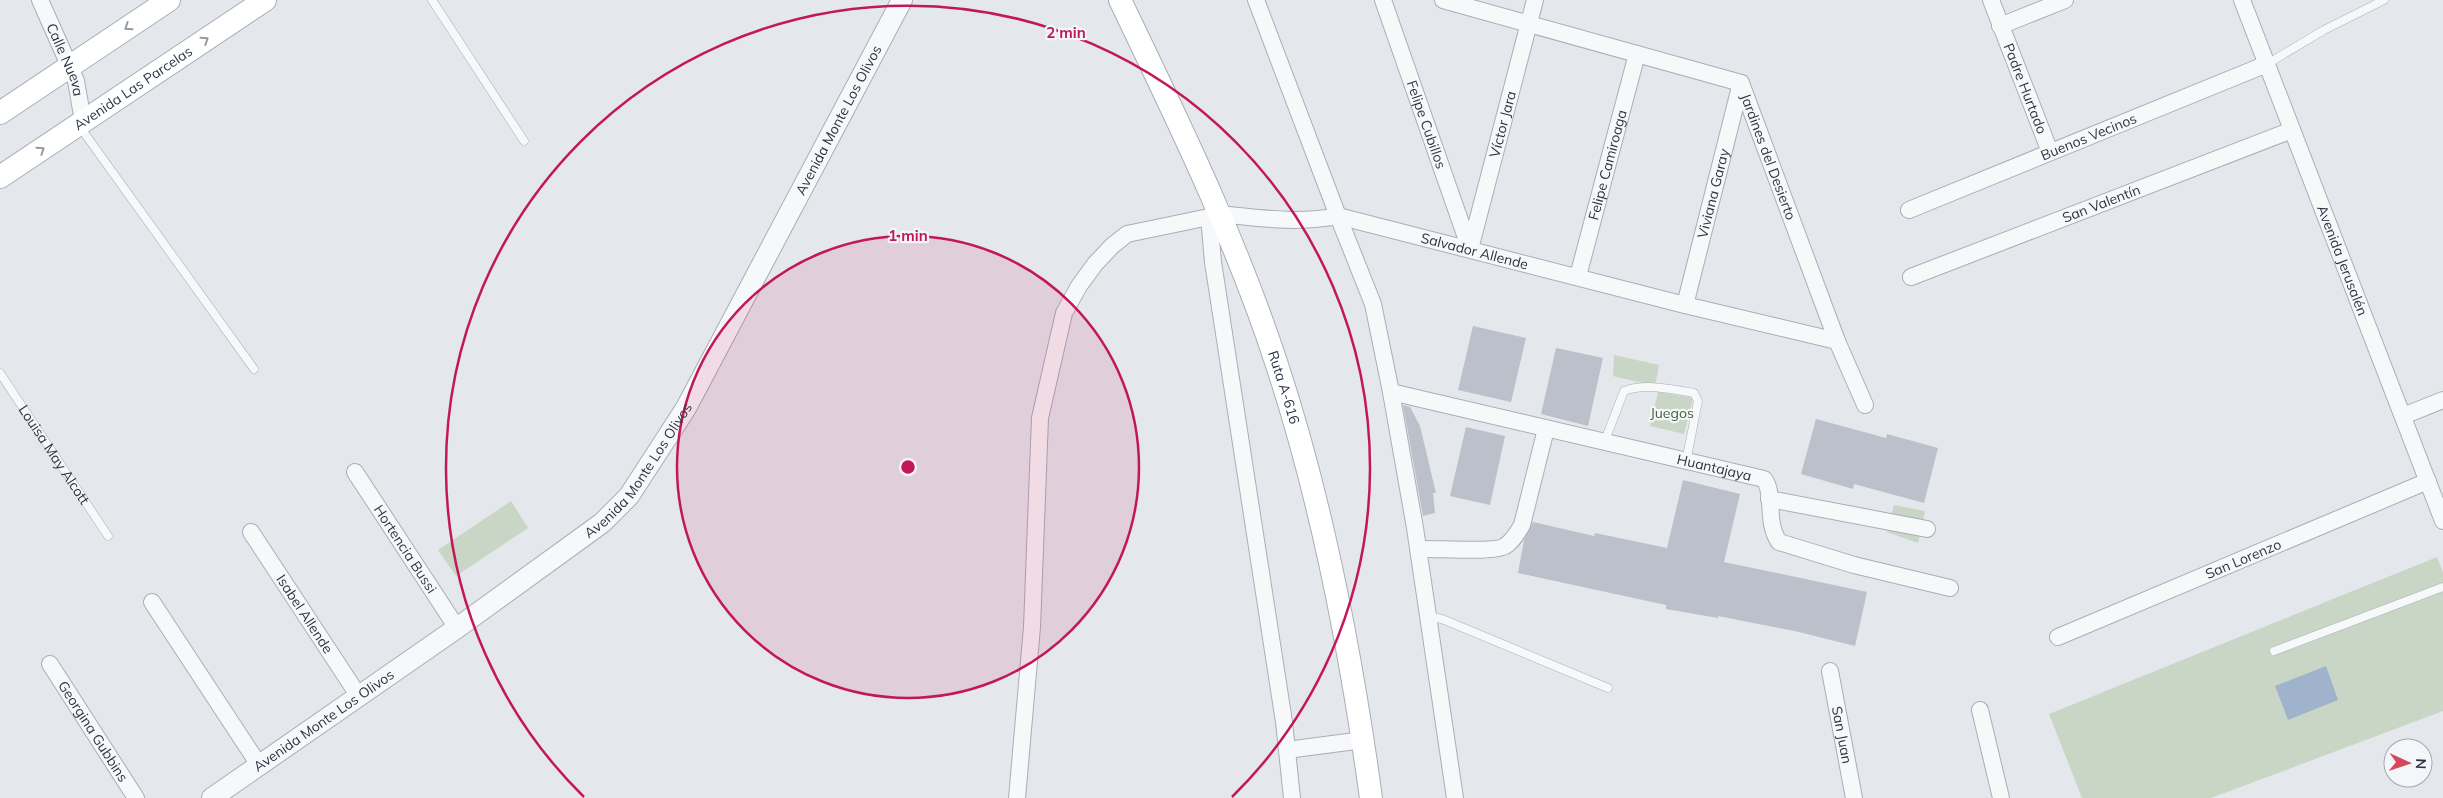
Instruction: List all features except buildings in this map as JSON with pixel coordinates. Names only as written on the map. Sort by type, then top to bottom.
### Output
[{"type":"main road","points":[[0,113],[169,0]]},
{"type":"main road","name":"Avenida Las Parcelas","points":[[0,176],[265,0]]},
{"type":"main road","name":"Ruta A-616","points":[[1126,2],[1214,216],[1242,267],[1277,364],[1303,450],[1338,597],[1363,740],[1371,798]]},
{"type":"street","name":"Calle Nueva","points":[[40,0],[70,66],[80,96],[80,123]]},
{"type":"street","name":"Avenida Monte Los Olivos","points":[[212,798],[456,628],[602,523],[629,496],[686,408],[902,0]]},
{"type":"street","points":[[1256,0],[1372,304],[1391,392],[1419,549],[1456,798]]},
{"type":"street","name":"Felipe Cubillos","points":[[1383,0],[1470,250]]},
{"type":"street","name":"Jardines del Desierto","points":[[1442,0],[1741,83],[1837,340],[1865,405]]},
{"type":"street","name":"Víctor Jara","points":[[1470,250],[1536,0]]},
{"type":"street","name":"Padre Hurtado","points":[[1991,0],[2050,152]]},
{"type":"street","name":"Padre Hurtado","points":[[2000,26],[2065,0]]},
{"type":"street","name":"Avenida Jerusalén","points":[[2242,0],[2443,521]]},
{"type":"street","name":"Felipe Camiroaga","points":[[1578,276],[1636,54]]},
{"type":"street","name":"Buenos Vecinos","points":[[1909,210],[2267,64]]},
{"type":"street","name":"Viviana Garay","points":[[1685,305],[1741,83]]},
{"type":"street","name":"San Valentín","points":[[1911,277],[2292,130]]},
{"type":"street","points":[[1017,798],[1032,627],[1040,418],[1064,313],[1079,286],[1095,264],[1112,246],[1127,234],[1214,216],[1288,222],[1338,216]]},
{"type":"street","points":[[1214,216],[1213,262],[1287,750],[1292,798]]},
{"type":"street","name":"Salvador Allende","points":[[1338,216],[1578,276],[1685,305],[1837,340]]},
{"type":"street","name":"Huantajaya","points":[[1391,392],[1764,480],[1768,486],[1771,528],[1779,542],[1854,565],[1950,588]]},
{"type":"street","points":[[2403,416],[2443,400]]},
{"type":"street","points":[[1419,549],[1492,549],[1505,546],[1517,534],[1522,524],[1546,429]]},
{"type":"street","name":"Hortencia Bussi","points":[[355,472],[456,628]]},
{"type":"street","name":"San Lorenzo","points":[[2058,636],[2428,481]]},
{"type":"street","points":[[1769,499],[1927,529]]},
{"type":"street","name":"Isabel Allende","points":[[251,532],[358,695]]},
{"type":"street","points":[[152,602],[259,765]]},
{"type":"street","name":"Georgina Gubbins","points":[[50,664],[136,798]]},
{"type":"street","name":"San Juan","points":[[1830,671],[1854,798]]},
{"type":"street","points":[[1980,710],[2001,798]]},
{"type":"street","points":[[1287,750],[1363,740]]},
{"type":"lane","points":[[432,0],[524,141]]},
{"type":"lane","points":[[2267,64],[2324,30],[2384,0]]},
{"type":"lane","points":[[80,123],[254,369]]},
{"type":"lane","name":"Louisa May Alcott","points":[[0,373],[108,536]]},
{"type":"lane","points":[[1604,443],[1624,391],[1642,387],[1694,393],[1698,400],[1686,462]]},
{"type":"lane","points":[[2274,652],[2443,587]]},
{"type":"lane","points":[[1428,616],[1442,619],[1608,688]]},
{"type":"green space","name":"Juegos","points":[[1614,355],[1659,365],[1655,386],[1613,376]]},
{"type":"green space","name":"Juegos","points":[[1658,392],[1693,398],[1684,434],[1650,426]]},
{"type":"green space","points":[[511,501],[528,528],[456,576],[438,550]]},
{"type":"green space","points":[[1894,505],[1925,511],[1918,543],[1887,532]]},
{"type":"green space","points":[[2437,557],[2443,572],[2443,711],[2211,798],[2082,798],[2049,714]]},
{"type":"water","points":[[2326,666],[2338,700],[2288,720],[2275,686]]}]
